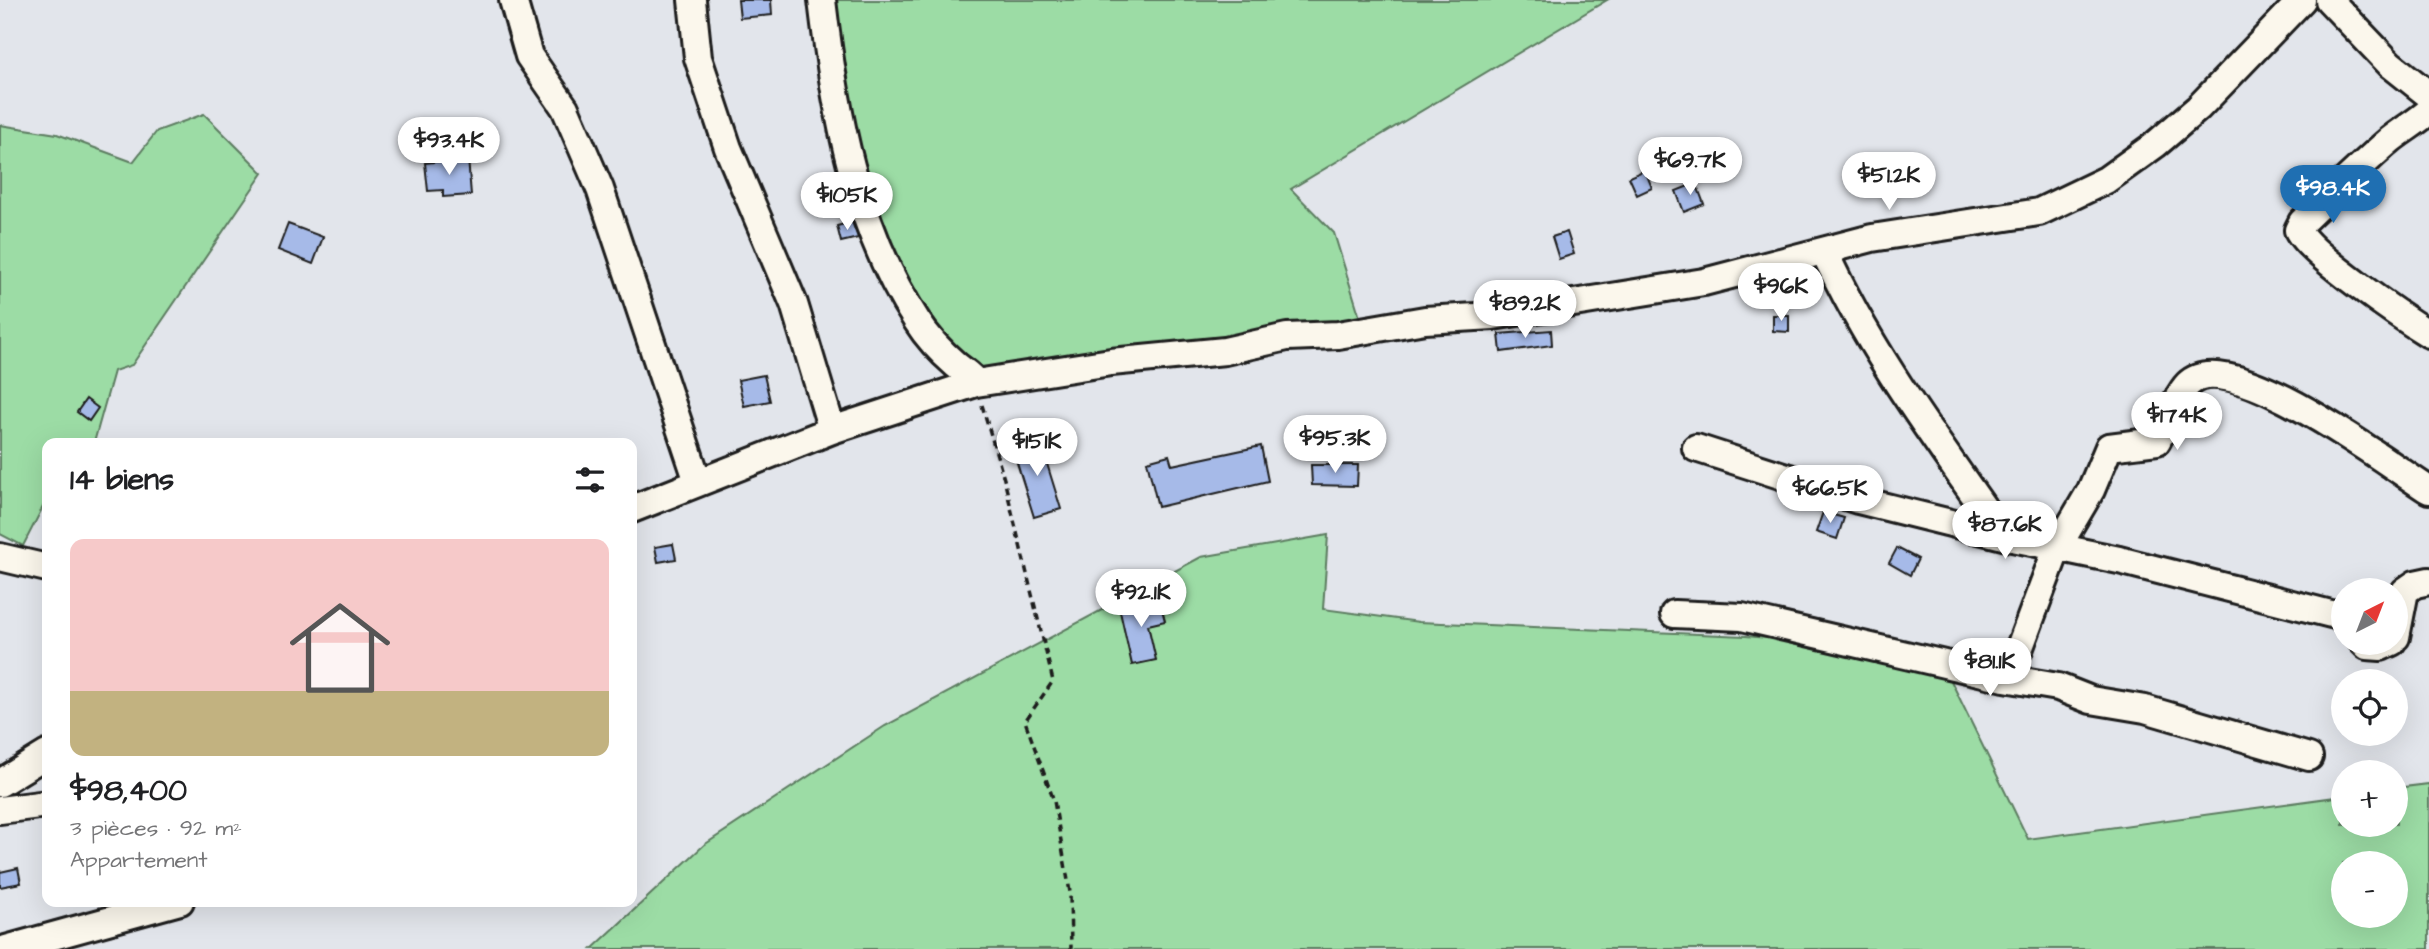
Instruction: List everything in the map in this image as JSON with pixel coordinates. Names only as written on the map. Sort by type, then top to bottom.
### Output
[{"type":"street","points":[[513,0],[529,56],[565,108],[600,189],[698,482]]},
{"type":"street","points":[[692,0],[698,58],[702,71],[728,148],[794,304],[832,430]]},
{"type":"street","points":[[822,0],[838,113],[874,242],[898,291],[919,324],[942,352],[976,383]]},
{"type":"street","points":[[637,507],[832,430],[976,383],[1111,362],[1225,351],[1287,337],[1338,335],[1425,320],[1493,316],[1703,282],[1872,238],[2039,212],[2106,180],[2132,164],[2198,108],[2302,0]]},
{"type":"street","points":[[2329,0],[2390,64],[2429,95]]},
{"type":"street","points":[[2429,111],[2415,124],[2393,137],[2302,222],[2298,230],[2306,242],[2330,262],[2400,316],[2429,334]]},
{"type":"street","points":[[1824,251],[1877,351],[2003,536]]},
{"type":"street","points":[[2005,678],[2014,663],[2057,548],[2091,490],[2109,447],[2157,440],[2187,384],[2200,377],[2230,379],[2273,392],[2361,444],[2429,490]]},
{"type":"street","points":[[1696,447],[1858,500],[2003,536],[2119,560],[2331,613]]},
{"type":"street","points":[[0,557],[42,567]]},
{"type":"street","points":[[2408,589],[2415,584],[2429,581]]},
{"type":"street","points":[[1674,614],[1742,617],[2005,678],[2058,687],[2091,700],[2145,709],[2309,757]]},
{"type":"street","points":[[0,783],[42,757]]},
{"type":"street","points":[[0,810],[42,805]]},
{"type":"street","points":[[6,949],[158,907]]},
{"type":"path","points":[[976,383],[1004,479],[1053,681],[1025,721],[1054,801],[1070,892],[1071,949]]},
{"type":"green space","points":[[835,0],[1607,0],[1291,189],[1334,233],[1365,334],[1009,383],[974,368],[926,321],[881,239],[841,83]]},
{"type":"green space","points":[[204,114],[263,173],[132,365],[114,371],[95,438],[42,438],[42,509],[23,546],[0,534],[0,125],[57,134],[133,162],[157,131]]},
{"type":"green space","points":[[1328,535],[1323,609],[1419,622],[1746,636],[1938,654],[2028,839],[2331,798],[2331,837],[2408,837],[2408,787],[2429,784],[2429,949],[592,949],[704,845],[885,726],[1201,557]]},
{"type":"building","points":[[738,0],[771,0],[772,15],[740,18]]},
{"type":"building","points":[[468,158],[471,195],[443,197],[443,190],[428,191],[425,163]]},
{"type":"building","points":[[1645,170],[1652,188],[1637,195],[1629,177]]},
{"type":"building","points":[[1696,183],[1704,204],[1684,212],[1676,191]]},
{"type":"building","points":[[852,222],[858,238],[841,242],[837,226]]},
{"type":"building","points":[[288,224],[323,237],[313,264],[278,250]]},
{"type":"building","points":[[1567,232],[1574,254],[1559,259],[1552,237]]},
{"type":"building","points":[[1773,315],[1789,315],[1789,332],[1773,331]]},
{"type":"building","points":[[1551,330],[1552,345],[1501,352],[1499,334]]},
{"type":"building","points":[[764,375],[770,401],[744,406],[738,380]]},
{"type":"building","points":[[86,399],[98,408],[89,421],[77,412]]},
{"type":"building","points":[[1039,438],[1061,509],[1034,517],[1012,447]]},
{"type":"building","points":[[1261,446],[1268,481],[1158,507],[1147,461],[1169,455],[1172,465]]},
{"type":"building","points":[[1311,465],[1358,465],[1357,486],[1312,485]]},
{"type":"building","points":[[1823,512],[1844,518],[1837,539],[1816,532]]},
{"type":"building","points":[[673,544],[676,559],[658,562],[655,547]]},
{"type":"building","points":[[1897,548],[1918,559],[1910,575],[1889,563]]},
{"type":"building","points":[[1159,598],[1165,621],[1148,625],[1156,660],[1132,665],[1119,607]]},
{"type":"building","points":[[18,868],[21,883],[0,887],[0,872]]}]
